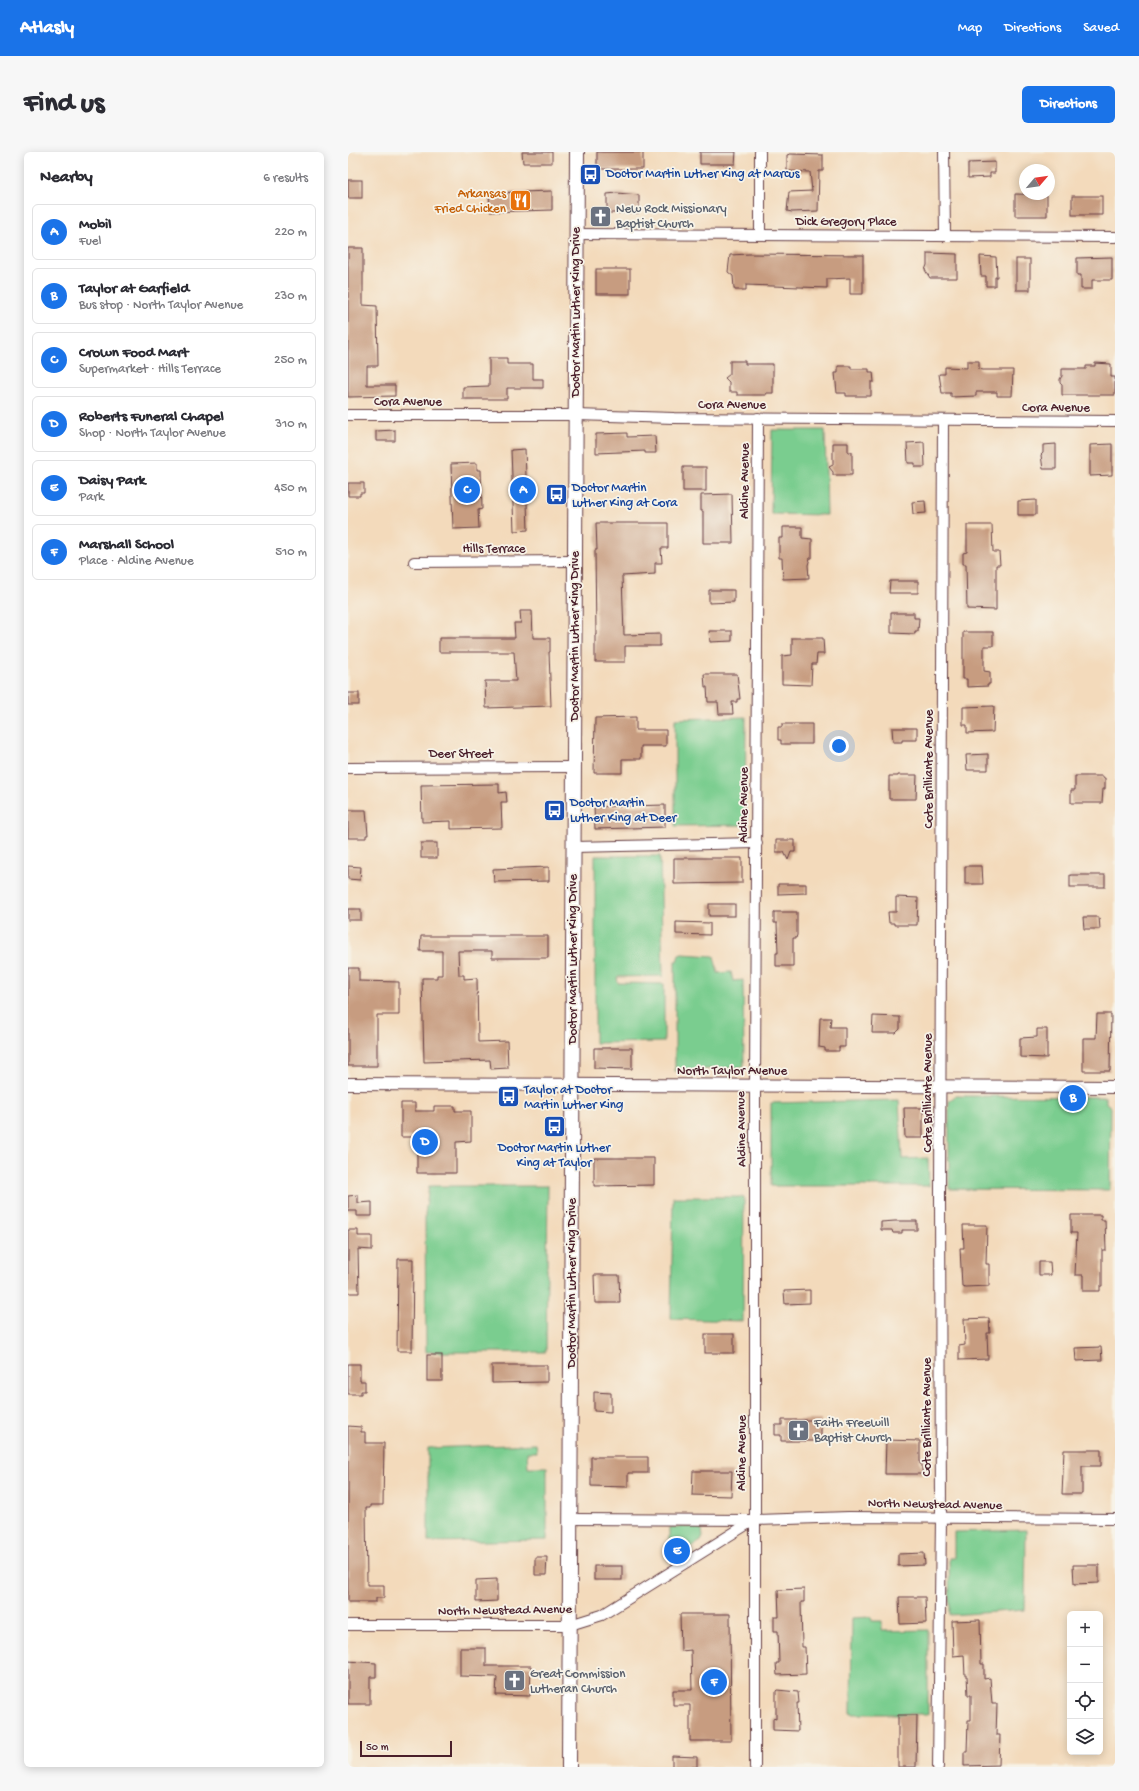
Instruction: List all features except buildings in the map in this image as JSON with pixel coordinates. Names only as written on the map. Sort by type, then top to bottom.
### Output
[{"type":"main road","name":"Doctor Martin Luther King Drive","points":[[569,1767],[577,152]]},
{"type":"street","points":[[760,152],[760,234]]},
{"type":"street","points":[[944,152],[945,235]]},
{"type":"street","name":"Dick Gregory Place","points":[[576,234],[1115,237]]},
{"type":"street","name":"Cora Avenue","points":[[348,415],[576,415],[674,418],[1115,421]]},
{"type":"street","name":"Aldine Avenue","points":[[755,1767],[754,1086],[757,843],[758,418]]},
{"type":"street","name":"Cote Brilliante Avenue","points":[[938,1767],[941,1518],[943,420]]},
{"type":"street","name":"Hills Terrace","points":[[414,562],[575,561]]},
{"type":"street","name":"Deer Street","points":[[348,768],[574,767]]},
{"type":"street","points":[[574,847],[757,843]]},
{"type":"street","name":"North Taylor Avenue","points":[[348,1084],[1115,1086]]},
{"type":"street","name":"North Newstead Avenue","points":[[570,1519],[754,1520],[849,1517],[1115,1519]]},
{"type":"street","name":"North Newstead Avenue","points":[[348,1624],[570,1625],[602,1616],[754,1520]]},
{"type":"green space","points":[[772,430],[825,430],[827,515],[771,514]]},
{"type":"green space","points":[[746,717],[745,825],[675,826],[675,719]]},
{"type":"green space","points":[[595,856],[660,856],[663,976],[617,977],[618,983],[664,984],[664,1042],[595,1043]]},
{"type":"green space","points":[[679,955],[714,956],[718,973],[731,972],[733,981],[743,980],[744,1067],[675,1071],[675,961],[677,961]]},
{"type":"green space","points":[[956,1096],[1106,1097],[1106,1103],[1111,1107],[1110,1190],[949,1189],[949,1101]]},
{"type":"green space","points":[[899,1100],[902,1159],[928,1158],[929,1186],[771,1186],[771,1103]]},
{"type":"green space","points":[[429,1186],[548,1186],[546,1352],[426,1352],[425,1214]]},
{"type":"green space","points":[[673,1197],[744,1197],[743,1321],[671,1319]]},
{"type":"green space","points":[[536,1444],[537,1452],[527,1452],[528,1467],[547,1467],[547,1540],[428,1542],[428,1448]]},
{"type":"green space","points":[[669,1527],[698,1527],[702,1530],[703,1537],[701,1541],[669,1561]]},
{"type":"green space","points":[[1026,1530],[1025,1610],[950,1615],[949,1558],[954,1558],[954,1532]]},
{"type":"green space","points":[[871,1617],[872,1621],[882,1621],[882,1631],[928,1630],[928,1714],[851,1714],[852,1618]]},
{"type":"place","name":"Doctor Martin Luther King at Marcus","points":[[590,174]]},
{"type":"place","name":"Arkansas Fried Chicken","points":[[521,201]]},
{"type":"place","name":"New Rock Missionary Baptist Church","points":[[601,216]]},
{"type":"place","name":"Crown Food Mart","points":[[467,490]]},
{"type":"place","name":"Mobil","points":[[523,490]]},
{"type":"place","name":"Doctor Martin Luther King at Cora","points":[[556,495]]},
{"type":"place","name":"Doctor Martin Luther King at Deer","points":[[554,810]]},
{"type":"place","name":"Taylor at Doctor Martin Luther King","points":[[509,1097]]},
{"type":"place","name":"Taylor at Garfield","points":[[1073,1098]]},
{"type":"place","name":"Doctor Martin Luther King at Taylor","points":[[554,1126]]},
{"type":"place","name":"Roberts Funeral Chapel","points":[[425,1142]]},
{"type":"place","name":"Faith Freewill Baptist Church","points":[[798,1430]]},
{"type":"place","name":"Daisy Park","points":[[677,1551]]},
{"type":"place","name":"Great Commission Lutheran Church","points":[[514,1681]]},
{"type":"place","name":"Marshall School","points":[[714,1682]]}]
